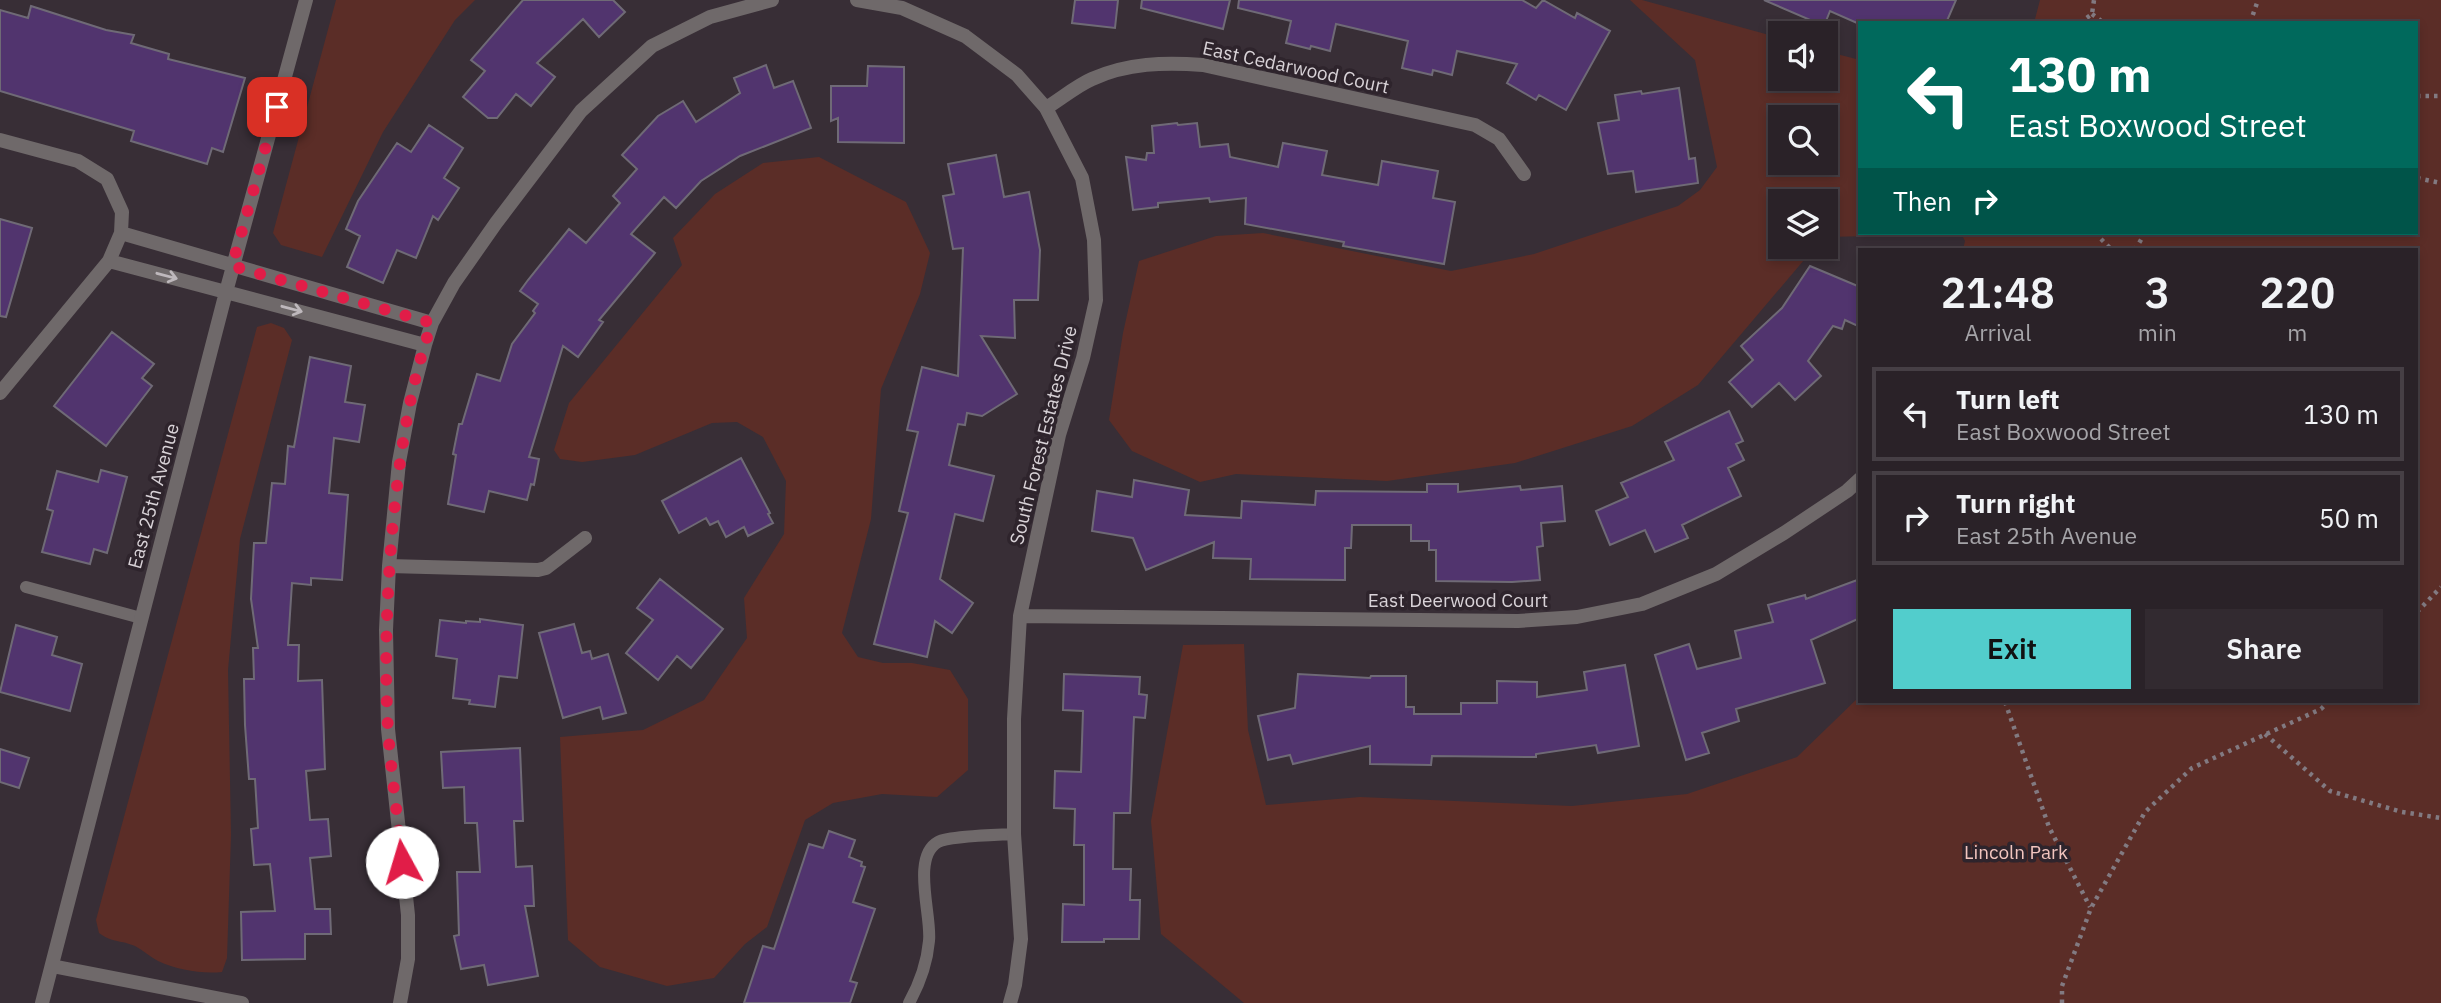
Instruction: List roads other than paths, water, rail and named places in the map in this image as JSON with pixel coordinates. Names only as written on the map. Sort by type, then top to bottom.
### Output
[{"type":"street","name":"East 25th Avenue","points":[[42,1003],[232,266],[306,0]]},
{"type":"street","points":[[400,1003],[408,959],[408,915],[388,729],[386,630],[389,566],[399,462],[432,323],[461,273],[581,111],[652,46],[710,17],[772,0]]},
{"type":"street","name":"South Forest Estates Drive","points":[[856,0],[902,8],[965,36],[1017,75],[1046,108],[1082,178],[1094,240],[1096,300],[1083,358],[1059,436],[1020,616],[1014,719],[1014,834],[1021,939],[1010,1003]]},
{"type":"street","name":"East Cedarwood Court","points":[[1046,108],[1090,80],[1123,68],[1171,63],[1203,65],[1475,125],[1499,139],[1524,174]]},
{"type":"street","points":[[0,140],[78,162],[107,179],[122,212],[121,233],[109,261],[0,393]]},
{"type":"street","points":[[121,233],[432,323]]},
{"type":"street","points":[[109,261],[425,345]]},
{"type":"street","name":"East Deerwood Court","points":[[1020,616],[1518,621],[1577,617],[1642,604],[1716,574],[1784,533],[1858,481]]},
{"type":"street","points":[[389,566],[538,570],[546,568],[586,538]]},
{"type":"street","points":[[52,966],[242,1003]]},
{"type":"lane","points":[[26,587],[141,618]]},
{"type":"lane","points":[[909,1003],[920,982],[929,938],[924,873],[929,851],[941,840],[1014,834]]},
{"type":"park label","name":"Lincoln Park","points":[[2016,852]]}]
